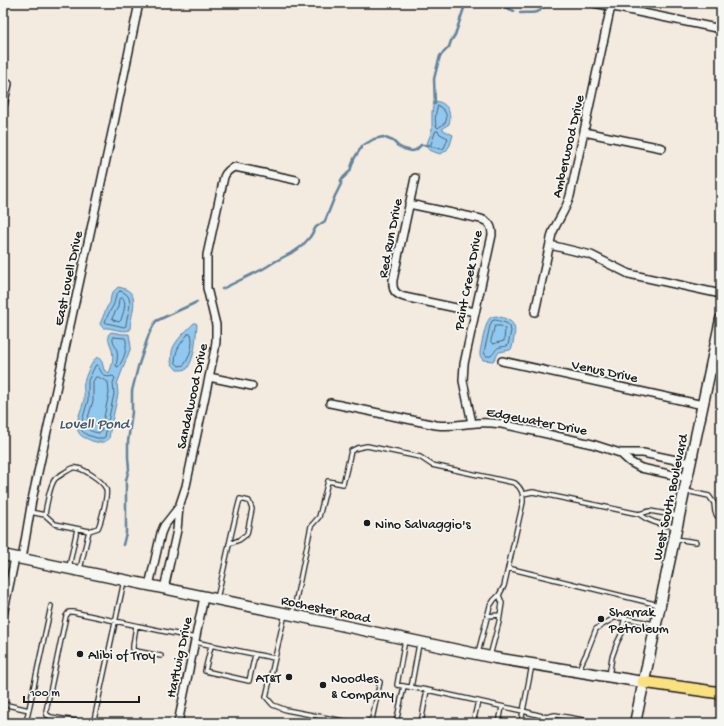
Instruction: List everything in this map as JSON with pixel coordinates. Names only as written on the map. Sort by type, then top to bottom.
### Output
[{"type":"main road","name":"West South Boulevard","points":[[636,723],[643,682],[721,319]]},
{"type":"main road","name":"Rochester Road","points":[[3,555],[490,657],[643,682]]},
{"type":"main road","points":[[643,682],[721,693]]},
{"type":"street","name":"East Lovell Drive","points":[[3,615],[30,512],[139,3]]},
{"type":"street","points":[[594,3],[721,29]]},
{"type":"street","name":"Amberwood Drive","points":[[535,312],[550,245],[556,226],[569,200],[611,6]]},
{"type":"street","points":[[3,106],[8,84]]},
{"type":"street","points":[[584,132],[662,148]]},
{"type":"street","name":"Sandalwood Drive","points":[[164,588],[177,530],[179,507],[186,486],[215,349],[216,337],[214,315],[207,288],[207,255],[225,174],[229,169],[238,167],[296,180]]},
{"type":"street","name":"Red Run Drive","points":[[415,178],[392,280],[392,287],[394,291],[404,297],[475,312]]},
{"type":"street","name":"Paint Creek Drive","points":[[409,204],[482,219],[490,225],[492,230],[464,364],[463,381],[472,423]]},
{"type":"street","points":[[550,245],[591,255],[629,274],[721,294]]},
{"type":"street","name":"Venus Drive","points":[[502,361],[703,405]]},
{"type":"street","points":[[711,369],[721,371]]},
{"type":"street","points":[[210,377],[252,386]]},
{"type":"street","name":"Edgewater Drive","points":[[330,403],[436,425],[450,426],[490,422],[592,444],[620,453],[643,453],[690,463]]},
{"type":"street","name":"Edgewater Drive","points":[[620,453],[630,462],[641,468],[687,478]]},
{"type":"street","name":"Sandalwood Drive","points":[[149,586],[161,533],[164,526],[179,507]]},
{"type":"street","name":"Hartwig Drive","points":[[178,723],[204,597]]},
{"type":"lane","points":[[354,723],[286,710],[273,705],[266,697],[274,658],[289,614],[311,526],[319,517],[328,481],[343,484],[352,451],[356,448],[367,446],[420,457],[432,465],[515,483],[521,488],[524,502],[504,586],[490,606],[478,654]]},
{"type":"lane","points":[[30,512],[45,515],[55,524],[89,531],[98,528],[100,523],[107,493],[106,488],[101,482],[87,473],[77,468],[72,468],[54,480],[45,515]]},
{"type":"lane","points":[[685,490],[709,496],[714,503],[717,516],[721,517]]},
{"type":"lane","points":[[523,494],[534,492],[639,514],[647,520],[677,527]]},
{"type":"lane","points":[[217,599],[229,544],[234,522],[240,499],[249,501],[252,509],[247,534],[239,540],[229,544]]},
{"type":"lane","points":[[639,514],[650,511],[679,517]]},
{"type":"lane","points":[[68,569],[77,529]]},
{"type":"lane","points":[[80,571],[89,531]]},
{"type":"lane","points":[[674,539],[696,542]]},
{"type":"lane","points":[[508,568],[660,605]]},
{"type":"lane","points":[[92,723],[94,720],[124,580]]},
{"type":"lane","points":[[490,657],[502,603],[499,595]]},
{"type":"lane","points":[[26,723],[51,606]]},
{"type":"lane","points":[[86,723],[47,715],[46,711],[66,616],[69,612],[196,640],[211,646],[274,658]]},
{"type":"lane","points":[[488,616],[500,615]]},
{"type":"lane","points":[[577,672],[588,652],[596,629],[614,618],[625,618],[656,624]]},
{"type":"lane","points":[[623,625],[625,618]]},
{"type":"lane","points":[[136,626],[133,649],[136,651],[161,656]]},
{"type":"lane","points":[[609,677],[612,657],[622,633]]},
{"type":"lane","points":[[406,639],[397,685],[427,690],[546,717],[555,715],[590,721],[592,723]]},
{"type":"lane","points":[[411,688],[420,642]]},
{"type":"lane","points":[[211,646],[205,671],[249,681],[254,655]]},
{"type":"lane","points":[[521,723],[532,664]]},
{"type":"lane","points":[[366,723],[372,719],[380,682]]},
{"type":"lane","points":[[396,723],[404,686]]},
{"type":"lane","points":[[421,723],[427,690]]},
{"type":"lane","points":[[473,723],[478,702]]},
{"type":"lane","points":[[3,704],[29,710]]},
{"type":"lane","points":[[499,723],[502,707]]},
{"type":"lane","points":[[544,723],[546,717]]},
{"type":"water","points":[[434,101],[442,103],[448,108],[450,120],[449,124],[443,128],[443,130],[453,135],[450,145],[446,151],[440,154],[429,150],[426,146],[432,129],[432,112]]},
{"type":"water","points":[[118,287],[126,289],[131,293],[133,298],[134,304],[130,330],[127,331],[103,328],[100,324],[110,303],[111,296]]},
{"type":"water","points":[[496,316],[509,320],[514,326],[515,330],[512,348],[510,350],[499,352],[493,361],[483,360],[480,356],[480,352],[485,328],[488,320]]},
{"type":"water","points":[[194,323],[197,325],[195,348],[190,364],[187,369],[177,370],[171,363],[173,348]]},
{"type":"water","name":"Lovell Pond","points":[[111,332],[129,334],[131,347],[117,384],[118,394],[109,439],[103,442],[97,442],[87,439],[80,434],[77,429],[77,421],[84,400],[84,382],[88,370],[97,357],[102,362],[104,370],[109,373],[113,356],[108,339],[108,335]]},
{"type":"waterway","points":[[435,104],[434,79],[440,56],[449,47],[455,35],[466,3]]},
{"type":"waterway","points":[[520,13],[538,12],[546,3]]},
{"type":"waterway","points":[[498,4],[514,11]]},
{"type":"waterway","points":[[222,289],[263,269],[302,246],[316,227],[325,221],[341,184],[341,180],[350,171],[354,159],[362,146],[374,139],[383,137],[393,141],[404,149],[412,151],[416,150],[421,145],[429,145]]},
{"type":"waterway","points":[[123,545],[126,533],[126,480],[129,469],[128,442],[132,412],[132,391],[138,367],[149,334],[156,321],[197,302]]},
{"type":"place","name":"Nino Salvaggio's","points":[[367,523]]},
{"type":"place","name":"Sharrak Petroleum","points":[[601,619]]},
{"type":"place","name":"Alibi of Troy","points":[[80,654]]},
{"type":"place","name":"AT&T","points":[[289,677]]},
{"type":"place","name":"Noodles & Company","points":[[323,685]]}]
